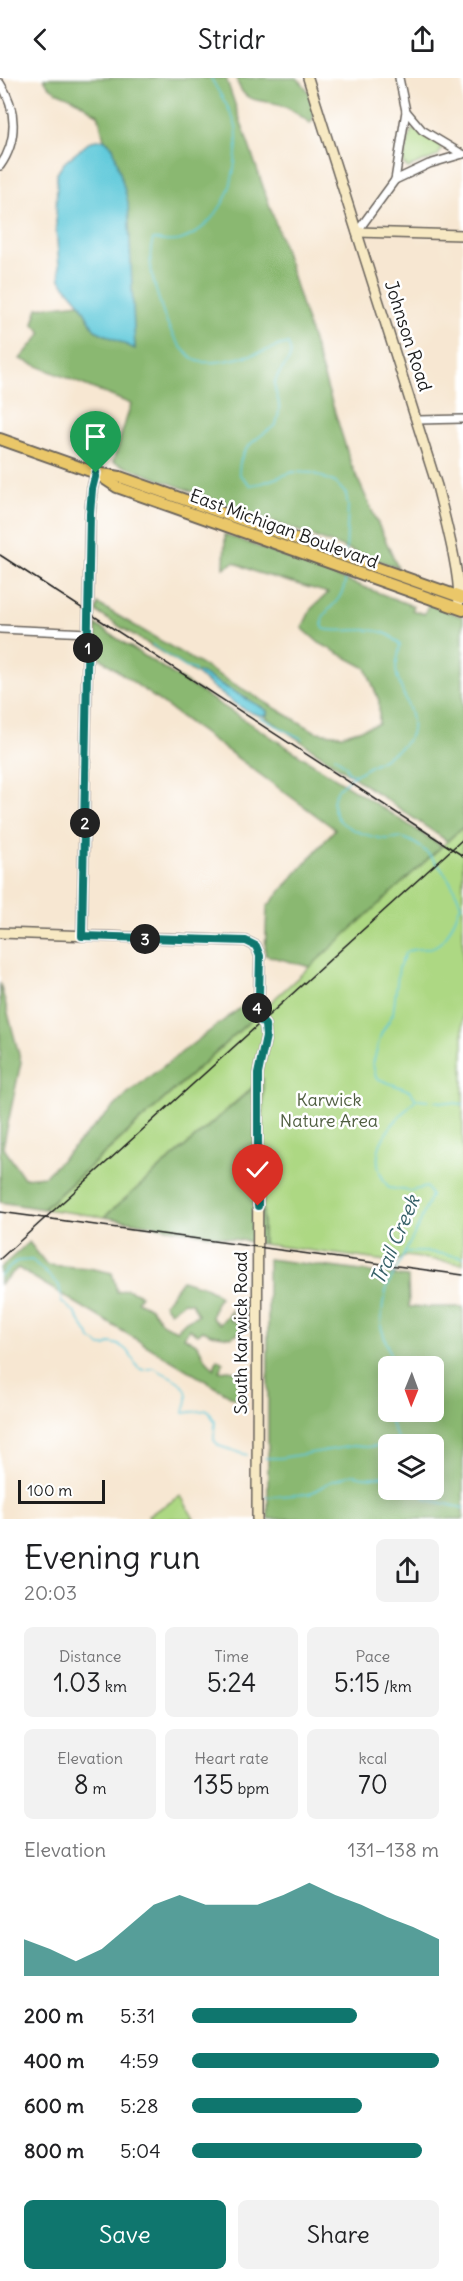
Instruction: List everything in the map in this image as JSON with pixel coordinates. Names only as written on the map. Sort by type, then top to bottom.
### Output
[{"type":"main road","name":"East Michigan Boulevard","points":[[0,440],[96,473],[120,477],[370,564],[461,604]]},
{"type":"main road","name":"East Michigan Boulevard","points":[[96,473],[117,487],[370,577],[461,604]]},
{"type":"street","name":"Johnson Road","points":[[308,78],[418,420],[452,544],[461,604]]},
{"type":"street","points":[[357,232],[395,180],[406,111],[399,78]]},
{"type":"street","points":[[0,83],[8,98],[14,132],[0,166]]},
{"type":"street","points":[[406,111],[422,130],[462,154]]},
{"type":"street","points":[[395,180],[429,164],[462,154]]},
{"type":"street","points":[[357,232],[463,235]]},
{"type":"street","points":[[418,420],[463,419]]},
{"type":"street","points":[[0,933],[82,936],[90,514],[96,473]]},
{"type":"street","points":[[0,629],[89,633]]},
{"type":"street","name":"South Karwick Road","points":[[82,936],[246,941],[256,946],[260,956],[259,995],[256,1011],[265,1025],[266,1036],[258,1074],[257,1519]]},
{"type":"green space","points":[[44,78],[226,78],[283,245],[351,464],[398,568],[113,462],[131,404],[20,359],[42,333],[33,323],[38,308],[80,303],[95,330],[135,348],[113,147],[104,139],[98,114],[49,87]]},
{"type":"green space","points":[[236,78],[297,78],[311,97],[314,108],[313,120],[310,123],[285,107],[248,97],[239,87]]},
{"type":"green space","points":[[411,130],[439,144],[441,150],[438,156],[408,168],[403,163]]},
{"type":"green space","points":[[225,534],[413,606],[412,610],[424,614],[429,604],[463,617],[463,827],[447,841],[264,716],[267,715],[267,711],[261,707],[199,672],[195,673],[96,612],[98,604],[316,732],[342,735],[379,724],[379,701],[366,668],[319,643],[302,628],[311,609],[328,593],[255,572],[234,562],[224,568]]},
{"type":"green space","points":[[96,625],[442,846],[310,967],[265,955],[267,907],[335,829],[96,655]]},
{"type":"green space","name":"Karwick Nature Area","points":[[463,827],[463,1264],[406,1256],[393,1262],[263,1244],[262,1079],[104,1217],[44,1209]]},
{"type":"green space","points":[[0,983],[21,1062],[3,1147],[24,1178],[45,1176],[128,1093],[252,999],[253,1018],[43,1209],[0,1202]]},
{"type":"green space","points":[[263,1079],[263,1244],[104,1217]]},
{"type":"green space","points":[[29,1242],[47,1265],[89,1268],[112,1273],[117,1292],[127,1289],[141,1295],[137,1301],[151,1308],[163,1324],[177,1330],[186,1321],[198,1315],[192,1303],[184,1302],[170,1312],[164,1304],[182,1280],[216,1293],[220,1297],[215,1304],[212,1318],[220,1324],[232,1310],[230,1320],[249,1327],[231,1337],[211,1334],[203,1330],[198,1334],[189,1329],[184,1337],[198,1345],[214,1369],[217,1359],[223,1363],[219,1371],[237,1372],[244,1386],[245,1405],[18,1268],[0,1284],[0,1268]]},
{"type":"green space","points":[[268,1259],[408,1277],[409,1307],[463,1307],[463,1519],[268,1519]]},
{"type":"green space","points":[[181,1496],[194,1519],[150,1519],[148,1515]]},
{"type":"water","points":[[104,139],[113,147],[128,202],[135,349],[95,330],[80,303],[60,280],[56,227],[57,173],[65,162],[91,141]]},
{"type":"water","points":[[199,672],[261,707],[267,711],[267,715],[259,715],[240,707],[195,673]]},
{"type":"waterway","name":"Trail Creek","points":[[211,78],[236,127],[236,150],[230,186],[215,214],[196,233],[178,241],[153,239],[150,256],[156,290],[166,321],[174,336],[183,350],[195,360],[201,362],[228,360],[288,344],[289,360],[275,382],[279,408],[276,425],[255,440],[245,451],[239,465],[239,474],[250,485],[293,472],[313,473],[336,483],[346,494],[348,506],[346,553]]},
{"type":"waterway","name":"Trail Creek","points":[[346,572],[342,593],[322,620],[324,629],[382,632],[400,645],[397,675],[412,718],[412,726],[411,734],[404,744],[392,754],[347,780],[337,791],[333,803],[337,817],[345,825],[366,835],[386,839],[399,837],[422,848],[446,875],[461,905],[450,930],[442,941],[430,948],[406,952],[399,967],[393,1014],[381,1034],[373,1064],[376,1078],[410,1091],[416,1099],[383,1139],[378,1150],[381,1175],[389,1188],[410,1191],[427,1187],[431,1195],[418,1227],[387,1287],[381,1327],[391,1356]]},
{"type":"waterway","points":[[152,645],[185,667],[195,670],[195,673]]},
{"type":"waterway","points":[[260,717],[302,739]]},
{"type":"waterway","points":[[335,756],[346,766],[348,772],[355,775]]},
{"type":"waterway","points":[[418,1099],[429,1100]]},
{"type":"waterway","points":[[434,1101],[463,1104]]},
{"type":"waterway","points":[[405,1252],[429,1252],[463,1257]]},
{"type":"waterway","points":[[0,1276],[17,1261],[32,1260],[59,1285],[62,1302],[75,1313],[91,1339],[101,1346],[111,1343],[121,1346],[128,1352],[138,1368],[144,1370],[154,1368],[181,1383],[187,1393],[184,1413],[208,1410],[215,1422],[214,1440],[219,1446],[247,1455]]},
{"type":"waterway","name":"Trail Creek","points":[[391,1422],[396,1434]]},
{"type":"waterway","points":[[265,1458],[280,1458],[353,1446],[378,1446]]},
{"type":"waterway","points":[[265,1497],[309,1494],[330,1482],[353,1474],[361,1477],[378,1477]]},
{"type":"waterway","name":"Trail Creek","points":[[429,1500],[463,1508]]},
{"type":"railway","points":[[0,555],[463,856]]},
{"type":"railway","points":[[0,1259],[463,839]]},
{"type":"railway","points":[[0,1212],[463,1275]]},
{"type":"route","points":[[96,473],[90,514],[82,936],[246,941],[256,946],[260,956],[259,995],[256,1011],[265,1025],[266,1036],[258,1074],[258,1206]]}]
